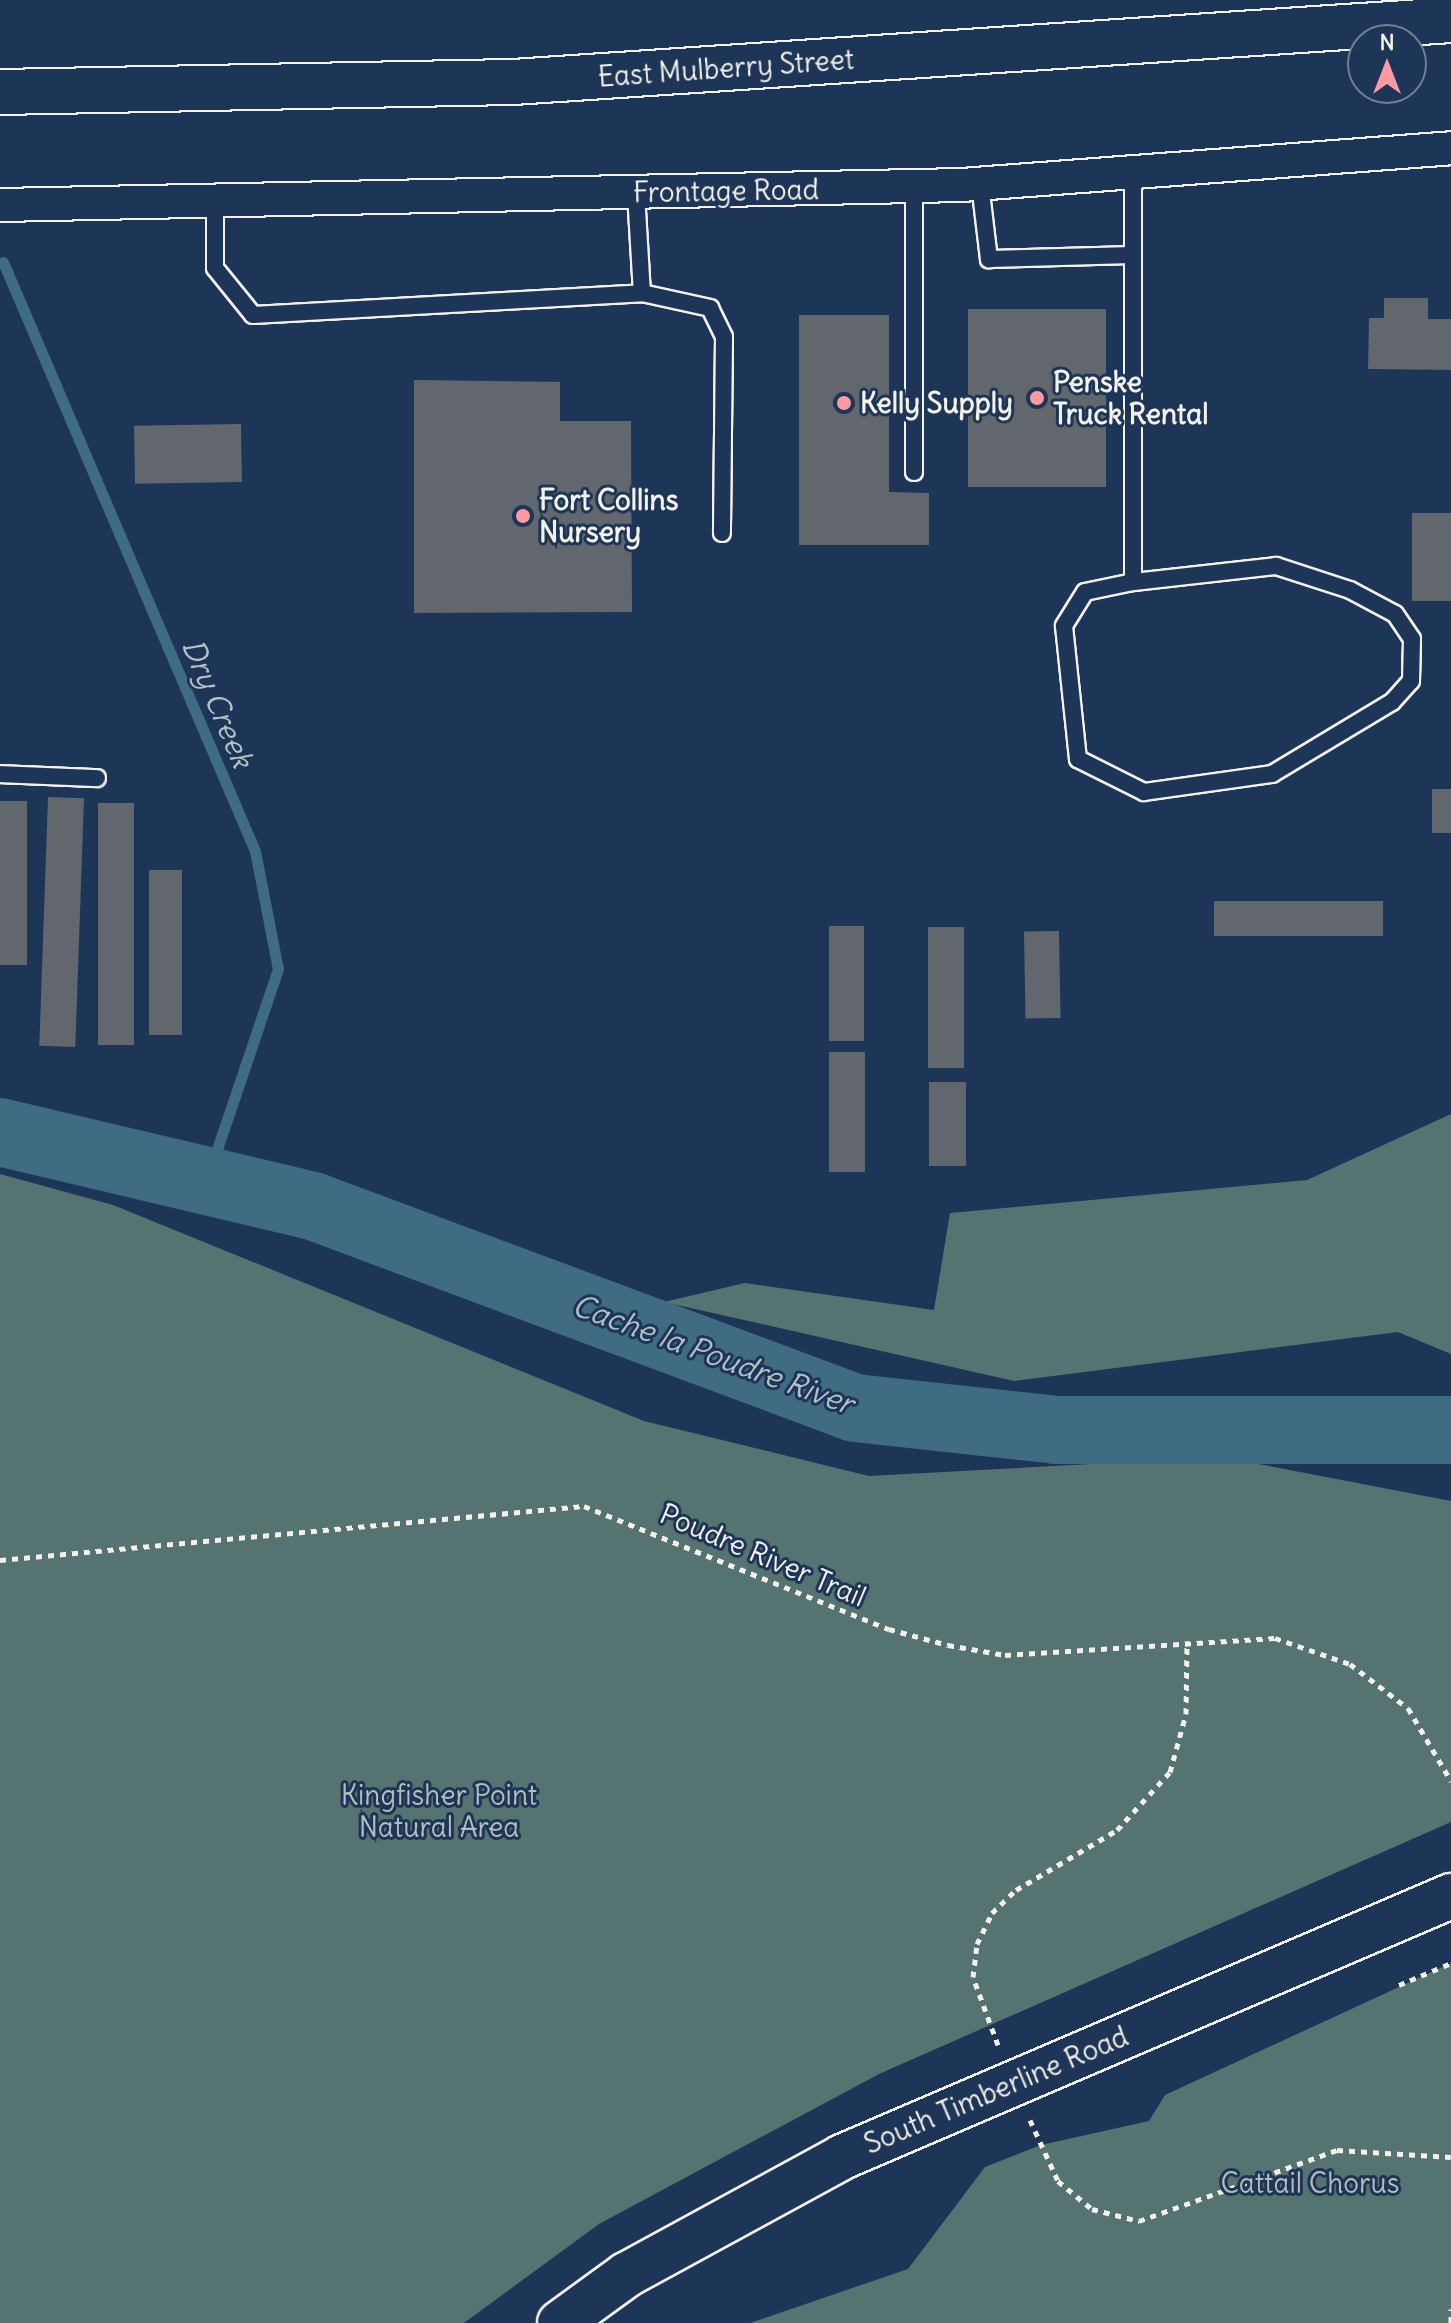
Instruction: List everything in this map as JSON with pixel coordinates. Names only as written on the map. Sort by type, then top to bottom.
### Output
[{"type":"main road","name":"East Mulberry Street","points":[[0,92],[513,82],[1451,20]]},
{"type":"main road","name":"South Timberline Road","points":[[560,2323],[626,2275],[842,2157],[1451,1896]]},
{"type":"street","name":"Frontage Road","points":[[0,205],[980,184],[1451,148]]},
{"type":"lane","points":[[1133,173],[1133,582]]},
{"type":"lane","points":[[980,184],[989,259],[1133,255]]},
{"type":"lane","points":[[914,186],[914,472]]},
{"type":"lane","points":[[636,193],[642,293]]},
{"type":"lane","points":[[215,201],[215,268],[253,315],[642,293],[710,308],[724,337],[722,533]]},
{"type":"lane","points":[[1276,566],[1350,590],[1395,614],[1412,639],[1411,681],[1392,702],[1272,774],[1144,792],[1078,759],[1064,626],[1085,592],[1133,582],[1276,566]]},
{"type":"lane","points":[[0,774],[97,778]]},
{"type":"path","name":"Poudre River Trail","points":[[0,1560],[584,1506],[889,1629],[948,1645],[1005,1655],[1275,1638],[1350,1664],[1408,1708],[1451,1781]]},
{"type":"path","points":[[1399,1985],[1451,1963]]},
{"type":"path","points":[[1451,2309],[1451,2323]]},
{"type":"green space","points":[[1451,1114],[1451,1354],[1398,1332],[1014,1381],[664,1302],[745,1283],[934,1310],[950,1213],[1307,1180]]},
{"type":"green space","name":"Kingfisher Point Natural Area","points":[[0,1174],[113,1205],[644,1421],[869,1476],[1222,1457],[1451,1501],[1451,1822],[879,2074],[599,2224],[464,2323],[0,2323]]},
{"type":"green space","name":"Cattail Chorus","points":[[1451,1963],[1451,2323],[750,2323],[908,2269],[985,2167],[1041,2145],[1149,2121],[1165,2095]]},
{"type":"building","points":[[1384,298],[1428,298],[1428,319],[1451,319],[1451,370],[1368,369],[1369,318],[1384,318]]},
{"type":"building","name":"Penske Truck Rental","points":[[968,309],[1106,309],[1106,487],[968,487]]},
{"type":"building","name":"Kelly Supply","points":[[799,315],[889,315],[889,492],[929,493],[929,545],[799,545]]},
{"type":"building","name":"Fort Collins Nursery","points":[[414,380],[560,382],[560,421],[631,421],[632,612],[414,613]]},
{"type":"building","points":[[241,424],[242,482],[135,484],[134,426]]},
{"type":"building","points":[[1412,513],[1451,513],[1451,601],[1412,601]]},
{"type":"building","points":[[1432,789],[1451,789],[1451,833],[1432,833]]},
{"type":"building","points":[[48,797],[84,798],[75,1047],[39,1046]]},
{"type":"building","points":[[0,801],[27,801],[27,965],[0,965]]},
{"type":"building","points":[[98,803],[134,803],[134,1045],[98,1045]]},
{"type":"building","points":[[149,870],[182,870],[182,1035],[149,1035]]},
{"type":"building","points":[[1214,901],[1383,901],[1383,936],[1214,936]]},
{"type":"building","points":[[829,926],[864,926],[864,1041],[829,1041]]},
{"type":"building","points":[[928,927],[964,927],[964,1068],[928,1068]]},
{"type":"building","points":[[1059,931],[1061,1018],[1026,1019],[1024,932]]},
{"type":"building","points":[[829,1052],[865,1052],[865,1172],[829,1172]]},
{"type":"building","points":[[929,1082],[966,1082],[966,1166],[929,1166]]},
{"type":"waterway","name":"Dry Creek","points":[[3,262],[255,851],[278,969],[208,1176]]},
{"type":"waterway","name":"Cache la Poudre River","points":[[0,1132],[313,1206],[855,1408],[1056,1430],[1451,1430]]},
{"type":"place","name":"Penske Truck Rental","points":[[1037,398]]},
{"type":"place","name":"Kelly Supply","points":[[844,403]]},
{"type":"place","name":"Fort Collins Nursery","points":[[523,516]]}]
